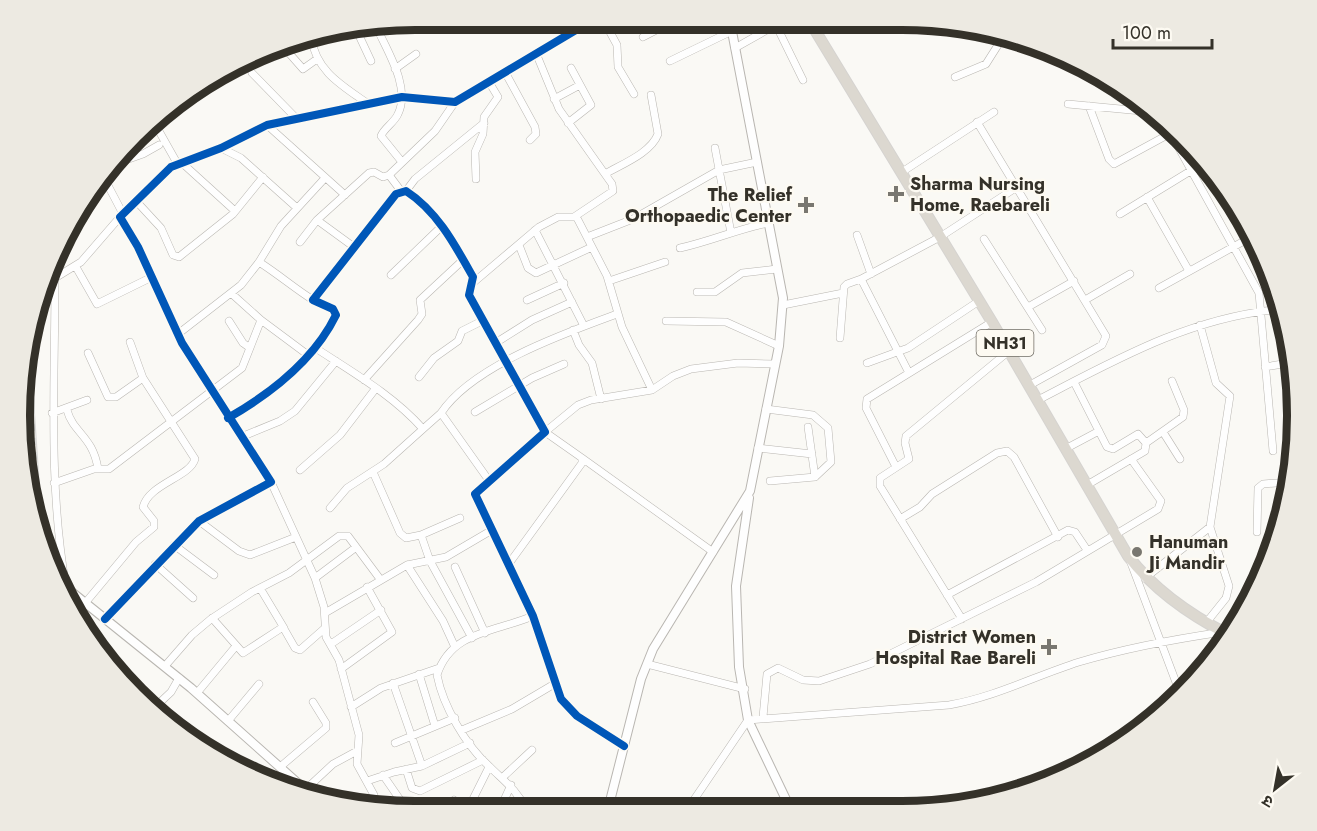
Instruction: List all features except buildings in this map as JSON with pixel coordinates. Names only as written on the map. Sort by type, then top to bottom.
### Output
[{"type":"highway","name":"NH31","points":[[815,30],[992,321],[1128,556],[1145,578],[1206,623],[1221,631]]},
{"type":"street","points":[[300,242],[317,220],[371,172],[382,177],[389,175],[435,131],[455,102],[576,30]]},
{"type":"street","points":[[609,30],[617,45],[618,67],[634,94]]},
{"type":"street","points":[[643,37],[657,30]]},
{"type":"street","points":[[735,48],[767,30]]},
{"type":"street","points":[[782,30],[803,80]]},
{"type":"street","points":[[670,61],[732,31],[783,305],[776,364],[750,491],[736,586],[738,655],[748,720],[787,801]]},
{"type":"street","points":[[378,32],[402,96],[398,114],[381,136],[402,162]]},
{"type":"street","points":[[358,34],[371,61]]},
{"type":"street","points":[[955,77],[986,64],[998,45],[997,42]]},
{"type":"street","points":[[313,44],[317,59],[331,78],[367,103]]},
{"type":"street","points":[[288,52],[303,69],[317,59]]},
{"type":"street","points":[[536,53],[554,99],[613,188],[611,194],[576,216],[558,217],[535,230],[474,282],[469,295],[545,432],[713,552]]},
{"type":"street","points":[[394,69],[416,54]]},
{"type":"street","points":[[568,123],[591,105],[571,68]]},
{"type":"street","points":[[505,72],[535,127],[536,134],[530,140]]},
{"type":"street","points":[[252,73],[295,117]]},
{"type":"street","points":[[476,179],[474,156],[483,134],[484,117],[498,97],[489,81]]},
{"type":"street","points":[[554,99],[580,85]]},
{"type":"street","points":[[605,174],[649,148],[656,139],[658,134],[651,95]]},
{"type":"street","points":[[55,278],[76,267],[153,183],[179,163],[221,148],[267,125],[295,117],[402,96],[455,102]]},
{"type":"street","points":[[1068,104],[1137,111]]},
{"type":"street","points":[[1089,106],[1109,159],[1114,164],[1166,136]]},
{"type":"street","points":[[902,172],[994,112]]},
{"type":"street","points":[[977,122],[1105,332],[1106,341],[1030,386]]},
{"type":"street","points":[[313,300],[354,247],[403,191],[484,123]]},
{"type":"street","points":[[267,125],[345,195]]},
{"type":"street","points":[[158,129],[179,163],[235,211]]},
{"type":"street","points":[[127,160],[159,145]]},
{"type":"street","points":[[221,148],[236,154],[297,207]]},
{"type":"street","points":[[716,148],[731,233]]},
{"type":"street","points":[[1180,149],[1256,285],[1273,451]]},
{"type":"street","points":[[587,237],[633,219],[719,170],[757,162]]},
{"type":"street","points":[[1120,214],[1191,170],[1198,170]]},
{"type":"street","points":[[389,175],[403,191],[422,202],[442,226],[474,282]]},
{"type":"street","points":[[137,202],[161,228],[171,252],[176,257],[207,236],[235,211],[263,177]]},
{"type":"street","points":[[178,334],[232,294],[259,262],[281,226],[325,178]]},
{"type":"street","points":[[107,185],[178,334],[211,392],[271,482],[308,560],[325,613],[326,637],[341,669],[359,735],[357,764],[375,799]]},
{"type":"street","points":[[840,338],[843,293],[847,284],[871,274],[940,237],[1017,187]]},
{"type":"street","points":[[1147,197],[1189,271]]},
{"type":"street","points":[[576,216],[609,281],[617,314],[652,390]]},
{"type":"street","points":[[317,220],[354,247]]},
{"type":"street","points":[[680,248],[714,241],[731,233],[768,223]]},
{"type":"street","points":[[391,275],[442,226]]},
{"type":"street","points":[[535,230],[584,326]]},
{"type":"street","points":[[857,234],[871,274]]},
{"type":"street","points":[[984,238],[1042,330]]},
{"type":"street","points":[[1159,288],[1244,240]]},
{"type":"street","points":[[519,245],[528,268],[533,272],[554,266],[592,247]]},
{"type":"street","points":[[364,380],[418,320],[422,314],[420,300],[463,260]]},
{"type":"street","points":[[228,418],[265,395],[308,355],[336,315],[333,309],[313,300],[259,262]]},
{"type":"street","points":[[609,281],[665,262]]},
{"type":"street","points":[[76,267],[97,304],[152,277]]},
{"type":"street","points":[[697,292],[715,292],[742,273],[777,269]]},
{"type":"street","points":[[1085,300],[1130,274]]},
{"type":"street","points":[[55,279],[52,413],[57,532],[62,569]]},
{"type":"street","points":[[861,279],[909,373]]},
{"type":"street","points":[[1028,307],[1074,281]]},
{"type":"street","points":[[527,300],[564,283]]},
{"type":"street","points":[[783,305],[843,293]]},
{"type":"street","points":[[232,294],[261,320],[308,355]]},
{"type":"street","points":[[867,363],[898,352],[944,326],[979,301]]},
{"type":"street","points":[[497,342],[532,320],[572,302]]},
{"type":"street","points":[[1038,400],[1155,340],[1260,310],[1272,309]]},
{"type":"street","points":[[330,508],[347,488],[373,472],[441,413],[460,391],[508,362],[573,330],[617,314]]},
{"type":"street","points":[[54,483],[98,469],[106,470],[113,467],[171,420],[242,368],[261,320]]},
{"type":"street","points":[[419,377],[434,358],[458,341],[462,331],[484,320]]},
{"type":"street","points":[[229,321],[243,343],[250,348]]},
{"type":"street","points":[[666,321],[726,322],[779,346]]},
{"type":"street","points":[[896,467],[866,408],[866,402],[992,321]]},
{"type":"street","points":[[1200,326],[1218,387],[1227,391],[1230,396],[1210,527],[1229,586],[1226,598],[1206,623]]},
{"type":"street","points":[[573,330],[581,350],[592,363],[601,399]]},
{"type":"street","points":[[86,602],[136,542],[154,527],[154,521],[143,507],[145,501],[194,463],[194,455],[143,378],[130,342]]},
{"type":"street","points":[[314,347],[376,388],[403,409],[423,429]]},
{"type":"street","points":[[962,619],[879,482],[883,474],[906,462],[910,456],[905,443],[906,436],[1009,351]]},
{"type":"street","points":[[88,353],[108,397],[116,397],[143,378]]},
{"type":"street","points":[[241,437],[280,421],[295,411],[336,361]]},
{"type":"street","points":[[476,412],[520,385],[564,364]]},
{"type":"street","points":[[624,746],[571,712],[561,699],[533,616],[475,494],[578,405],[652,390],[673,376],[691,369],[731,364],[776,364]]},
{"type":"street","points":[[1265,367],[1284,364]]},
{"type":"street","points":[[1087,485],[1145,451],[1146,443],[1184,414],[1172,381]]},
{"type":"street","points":[[1074,382],[1109,449],[1138,434],[1146,443]]},
{"type":"street","points":[[300,470],[340,435],[376,388]]},
{"type":"street","points":[[52,413],[67,410],[87,400]]},
{"type":"street","points":[[766,409],[813,415],[828,428],[831,462],[815,477],[770,481]]},
{"type":"street","points":[[67,410],[70,419],[94,448],[98,469]]},
{"type":"street","points":[[441,413],[490,482]]},
{"type":"street","points":[[808,427],[815,477]]},
{"type":"street","points":[[1067,448],[1099,431]]},
{"type":"street","points":[[1162,432],[1180,459]]},
{"type":"street","points":[[758,448],[812,454]]},
{"type":"street","points":[[900,519],[920,507],[932,494],[997,453],[1007,450],[1014,457],[1058,537]]},
{"type":"street","points":[[508,565],[582,463],[582,458]]},
{"type":"street","points":[[763,717],[767,674],[774,668],[803,680],[819,681],[870,664],[1036,582],[1161,504],[1131,459]]},
{"type":"street","points":[[373,472],[400,533],[409,538],[421,536],[460,518]]},
{"type":"street","points":[[105,619],[198,521],[271,482]]},
{"type":"street","points":[[1257,532],[1258,488],[1263,484],[1281,483]]},
{"type":"street","points":[[610,801],[646,664],[750,491]]},
{"type":"street","points":[[198,521],[239,550],[250,555],[296,537]]},
{"type":"street","points":[[1145,578],[1210,527]]},
{"type":"street","points":[[325,613],[407,565],[446,557],[492,530]]},
{"type":"street","points":[[947,595],[1073,530],[1087,550]]},
{"type":"street","points":[[165,666],[192,635],[212,618],[260,588],[280,580],[343,534],[348,536],[380,579]]},
{"type":"street","points":[[421,536],[430,561],[472,638]]},
{"type":"street","points":[[174,545],[214,575]]},
{"type":"street","points":[[315,578],[355,548]]},
{"type":"street","points":[[1128,556],[1177,685]]},
{"type":"street","points":[[155,564],[192,598]]},
{"type":"street","points":[[407,565],[443,621],[454,645]]},
{"type":"street","points":[[455,567],[485,633]]},
{"type":"street","points":[[341,669],[392,634],[392,629],[367,587]]},
{"type":"street","points":[[260,588],[298,650],[325,628]]},
{"type":"street","points":[[74,593],[197,693],[297,782]]},
{"type":"street","points":[[331,644],[381,610]]},
{"type":"street","points":[[521,801],[511,785],[489,767],[470,743],[438,682],[439,668],[454,645],[533,616]]},
{"type":"street","points":[[212,618],[245,653],[284,628]]},
{"type":"street","points":[[693,801],[748,720],[763,717],[949,705],[982,699],[1079,662],[1160,643],[1218,635]]},
{"type":"street","points":[[197,693],[236,646]]},
{"type":"street","points":[[646,664],[745,689]]},
{"type":"street","points":[[351,707],[372,692],[439,668]]},
{"type":"street","points":[[419,674],[435,726]]},
{"type":"street","points":[[159,703],[171,692],[179,678]]},
{"type":"street","points":[[393,683],[422,766]]},
{"type":"street","points":[[462,730],[512,710],[556,683]]},
{"type":"street","points":[[228,721],[259,684]]},
{"type":"street","points":[[280,768],[326,728],[326,723],[313,702]]},
{"type":"street","points":[[395,743],[455,718]]},
{"type":"street","points":[[367,781],[383,774],[422,766],[470,743]]},
{"type":"street","points":[[503,777],[532,750]]},
{"type":"street","points":[[312,787],[333,764],[357,751]]},
{"type":"street","points":[[406,769],[412,788],[420,791],[483,759]]},
{"type":"street","points":[[470,801],[489,767]]},
{"type":"street","points":[[383,774],[401,800]]},
{"type":"street","points":[[504,801],[511,785]]},
{"type":"railway","points":[[31,389],[38,497]]},
{"type":"cycle path","points":[[105,619],[199,521],[271,482],[182,343],[138,247],[120,217],[171,167],[221,148],[267,125],[402,97],[455,102],[576,30]]},
{"type":"cycle path","points":[[228,418],[275,387],[316,347],[336,315],[333,309],[313,300],[396,194],[406,191],[417,199],[444,230],[473,277],[469,295],[545,432],[475,494],[533,616],[561,699],[577,716],[624,746]]},
{"type":"place","name":"Sharma Nursing Home, Raebareli","points":[[896,194]]},
{"type":"place","name":"The Relief Orthopaedic Center","points":[[806,205]]},
{"type":"place","name":"Hanuman Ji Mandir","points":[[1137,552]]},
{"type":"place","name":"District Women Hospital Rae Bareli","points":[[1049,647]]}]
